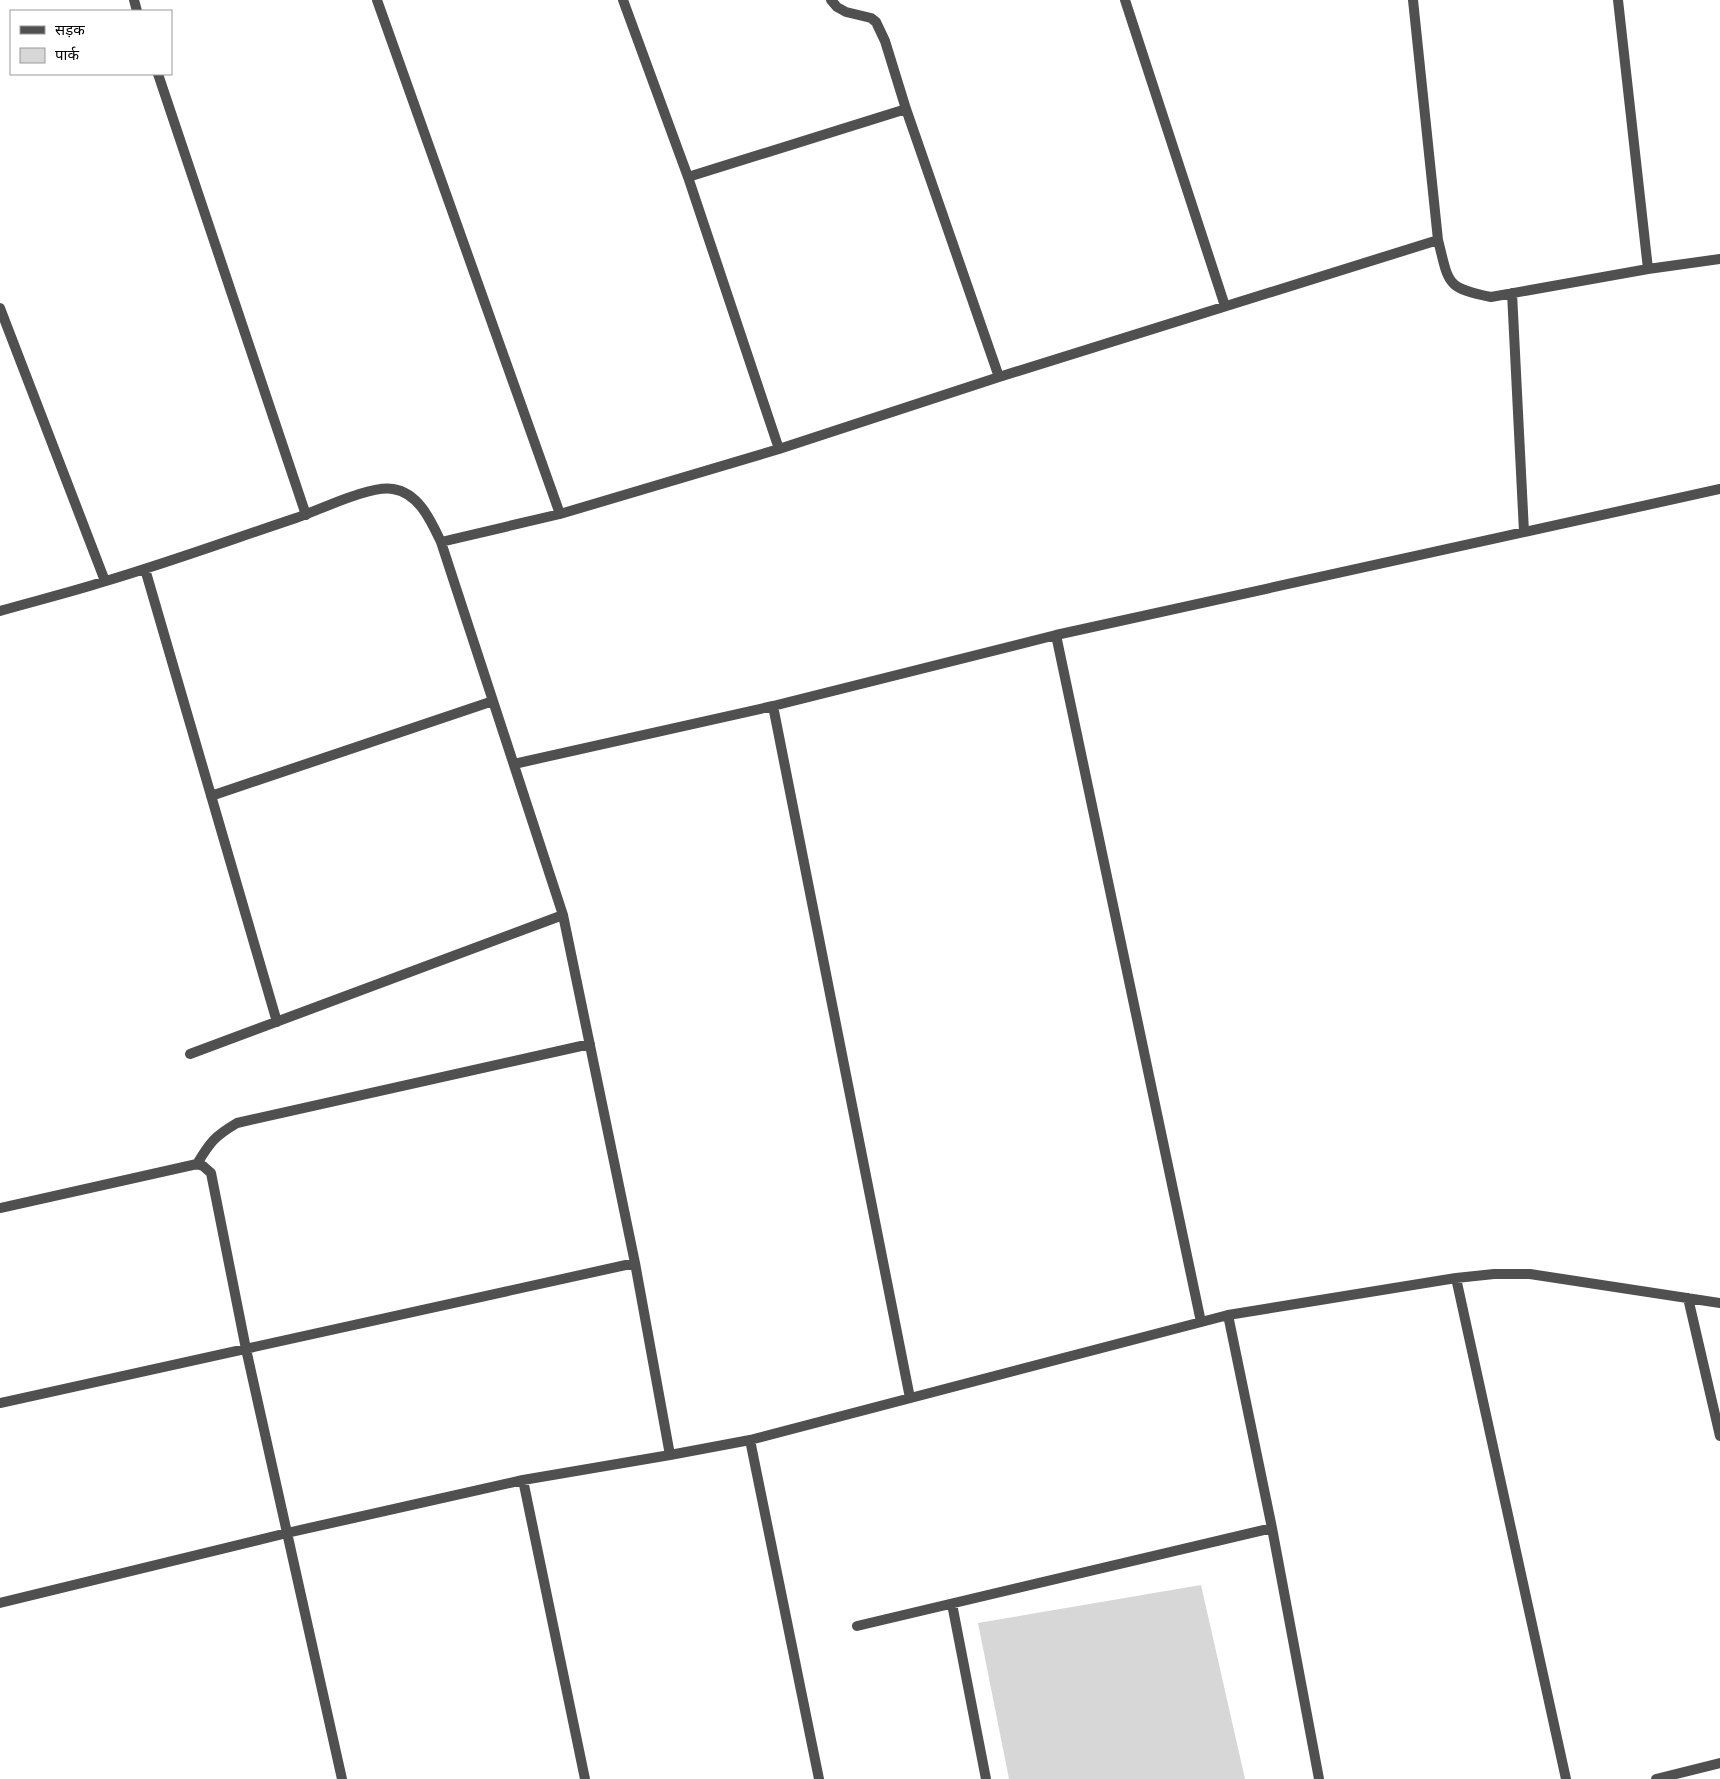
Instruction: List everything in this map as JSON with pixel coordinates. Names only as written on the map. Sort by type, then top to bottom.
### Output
[{"type":"street","points":[[377,0],[560,514]]},
{"type":"street","points":[[623,0],[688,177],[780,449]]},
{"type":"street","points":[[830,0],[846,12],[866,16],[876,22],[886,41],[906,109],[1000,376]]},
{"type":"street","points":[[1125,0],[1225,306]]},
{"type":"street","points":[[1413,0],[1438,240],[1447,277],[1456,286],[1469,292],[1491,297],[1648,269],[1720,259]]},
{"type":"street","points":[[1618,0],[1648,269]]},
{"type":"street","points":[[158,75],[306,515]]},
{"type":"street","points":[[688,177],[906,109]]},
{"type":"street","points":[[442,542],[560,514],[780,449],[1000,376],[1438,240]]},
{"type":"street","points":[[1512,293],[1524,532]]},
{"type":"street","points":[[0,308],[105,582]]},
{"type":"street","points":[[0,611],[145,569],[306,515],[371,490],[395,489],[408,494],[427,514],[442,542],[563,915],[635,1263],[670,1455]]},
{"type":"street","points":[[514,764],[773,706],[1056,635],[1720,489]]},
{"type":"street","points":[[145,569],[277,1022]]},
{"type":"street","points":[[1056,635],[1201,1322]]},
{"type":"street","points":[[211,796],[493,701]]},
{"type":"street","points":[[773,706],[910,1398]]},
{"type":"street","points":[[190,1054],[563,915]]},
{"type":"street","points":[[197,1164],[210,1143],[219,1134],[237,1123],[590,1044]]},
{"type":"street","points":[[0,1208],[197,1164],[203,1166],[211,1173],[246,1349],[342,1779]]},
{"type":"street","points":[[0,1403],[635,1263]]},
{"type":"street","points":[[0,1603],[287,1532],[523,1480],[750,1440],[1228,1315],[1456,1278],[1494,1274],[1530,1274],[1720,1303]]},
{"type":"street","points":[[1456,1278],[1566,1779]]},
{"type":"street","points":[[1688,1298],[1720,1436]]},
{"type":"street","points":[[1228,1315],[1272,1528],[1320,1779]]},
{"type":"street","points":[[750,1440],[820,1779]]},
{"type":"street","points":[[523,1480],[585,1779]]},
{"type":"street","points":[[857,1626],[1272,1528]]},
{"type":"street","points":[[952,1604],[986,1779]]},
{"type":"street","points":[[1656,1779],[1720,1763]]},
{"type":"green space","points":[[1201,1585],[1245,1779],[1009,1779],[978,1623]]}]
